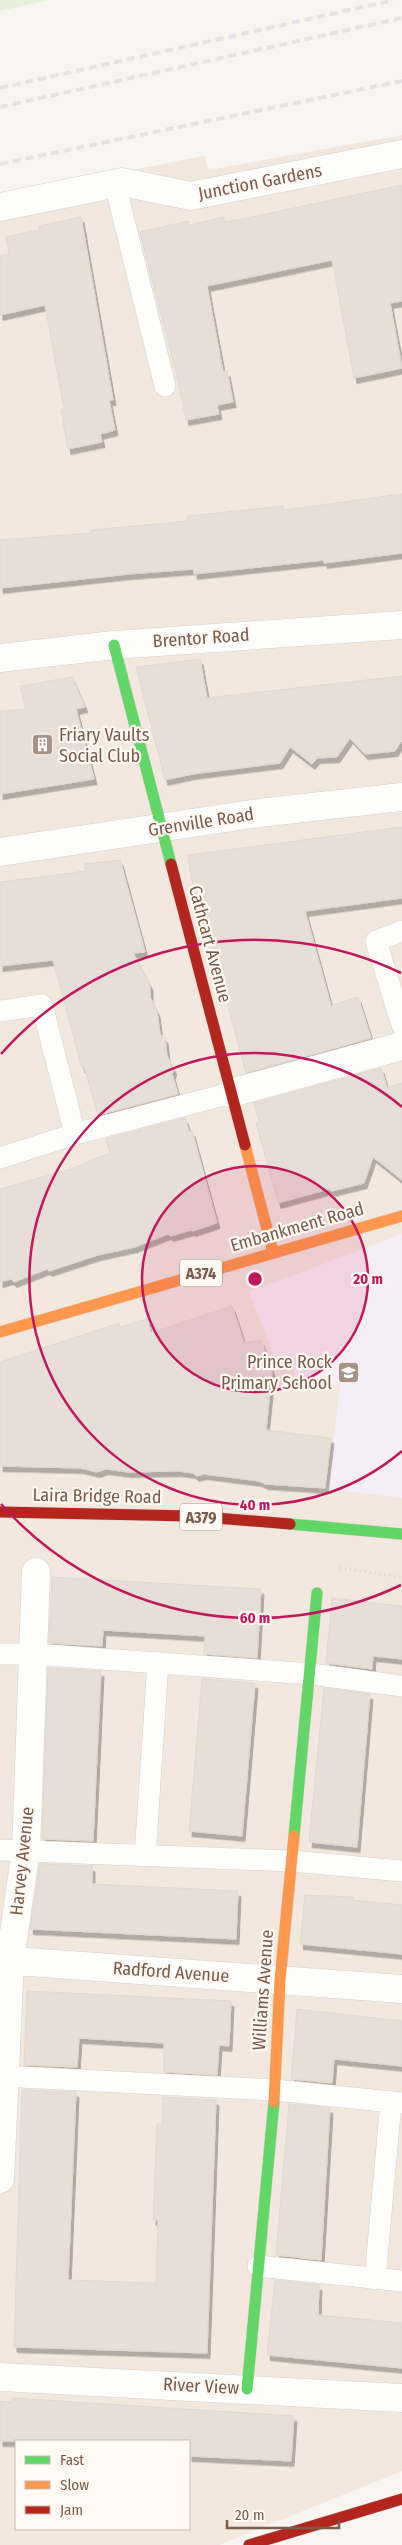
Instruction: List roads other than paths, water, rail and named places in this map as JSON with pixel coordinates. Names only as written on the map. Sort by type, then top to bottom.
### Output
[{"type":"street","name":"Junction Gardens","points":[[0,207],[122,182],[191,196],[402,154]]},
{"type":"street","name":"Brentor Road","points":[[0,658],[114,644],[402,624]]},
{"type":"street","name":"Cathcart Avenue","points":[[114,644],[273,1252]]},
{"type":"street","name":"Grenville Road","points":[[0,852],[259,813],[402,797]]},
{"type":"street","points":[[231,1093],[402,1046]]},
{"type":"street","name":"Embankment Road","points":[[0,1332],[402,1216]]},
{"type":"street","name":"Laira Bridge Road","points":[[0,1512],[191,1516],[402,1534]]},
{"type":"street","name":"Harvey Avenue","points":[[0,2179],[5,1960],[13,1850],[33,1654],[36,1572]]},
{"type":"street","name":"Williams Avenue","points":[[247,2388],[275,2090],[280,1980],[317,1593]]},
{"type":"street","name":"Radford Avenue","points":[[5,1960],[402,1989]]},
{"type":"street","name":"River View","points":[[0,2377],[247,2388],[402,2398]]},
{"type":"street","points":[[249,2545],[402,2499]]},
{"type":"lane","points":[[115,184],[165,386]]},
{"type":"lane","points":[[402,931],[376,942],[402,1025]]},
{"type":"lane","points":[[0,1011],[42,1005],[75,1134]]},
{"type":"lane","points":[[0,1158],[75,1134],[231,1093]]},
{"type":"lane","points":[[0,1654],[33,1654],[310,1674],[402,1686]]},
{"type":"lane","points":[[145,1856],[158,1663]]},
{"type":"lane","points":[[13,1850],[291,1861],[402,1871]]},
{"type":"lane","points":[[2,2076],[275,2090],[396,2102],[375,2279]]},
{"type":"lane","points":[[258,2266],[402,2281]]},
{"type":"railway","points":[[0,88],[394,0]]},
{"type":"railway","points":[[0,107],[402,18]]},
{"type":"railway","points":[[0,164],[402,81]]},
{"type":"place","name":"Friary Vaults Social Club","points":[[43,745]]},
{"type":"place","name":"Prince Rock Primary School","points":[[348,1372]]}]
